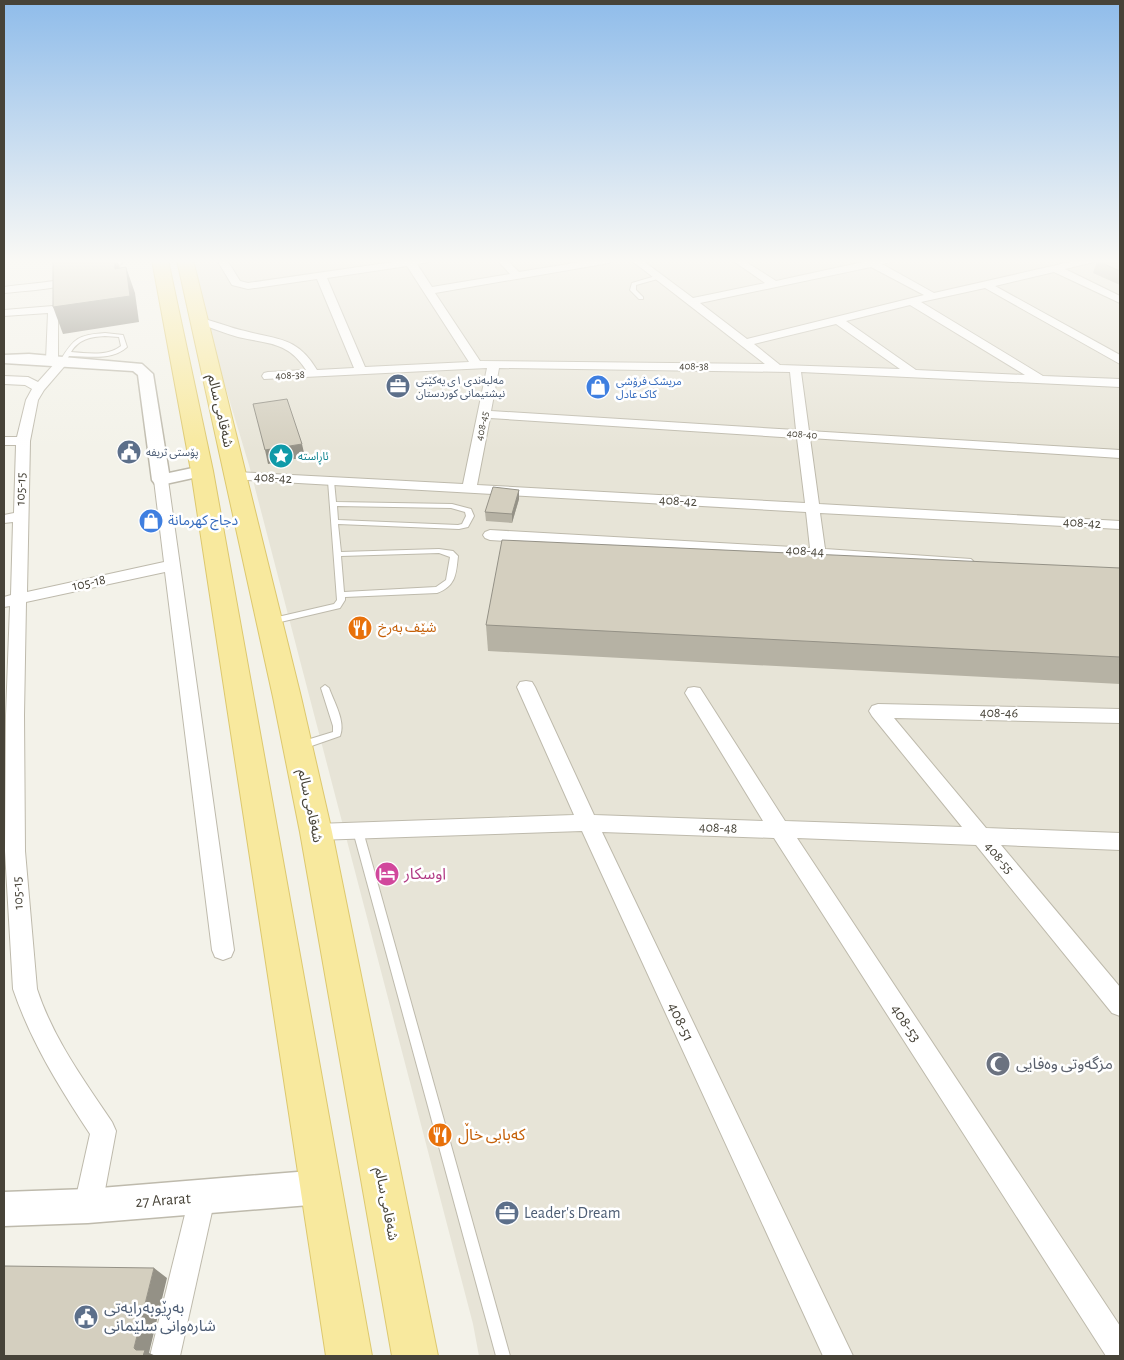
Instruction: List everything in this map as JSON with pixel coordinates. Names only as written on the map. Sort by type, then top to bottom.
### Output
[{"type":"main road","name":"شەقامی سالم","points":[[173,323],[202,471],[349,1356]]},
{"type":"main road","name":"شەقامی سالم","points":[[201,323],[316,832],[415,1356]]},
{"type":"street","points":[[55,323],[61,359]]},
{"type":"street","points":[[208,323],[240,334],[275,340],[289,345],[299,351],[313,373]]},
{"type":"street","points":[[341,323],[361,371]]},
{"type":"street","points":[[450,323],[476,364]]},
{"type":"street","points":[[719,323],[776,367]]},
{"type":"street","points":[[745,343],[828,323]]},
{"type":"street","points":[[843,323],[913,373]]},
{"type":"street","points":[[949,323],[1041,379]]},
{"type":"street","points":[[1055,323],[1120,360]]},
{"type":"street","points":[[4,359],[61,359],[137,367],[145,374],[162,480],[223,950]]},
{"type":"street","points":[[4,374],[29,359]]},
{"type":"street","name":"105-15","points":[[61,359],[39,388],[13,441],[9,716],[10,853],[25,989],[31,1009],[45,1042],[102,1131],[88,1206]]},
{"type":"street","name":"408-38","points":[[268,376],[494,364],[776,367],[1120,383]]},
{"type":"street","name":"408-45","points":[[469,489],[494,364]]},
{"type":"street","points":[[795,368],[818,552]]},
{"type":"street","points":[[4,380],[28,381],[39,388]]},
{"type":"street","name":"408-40","points":[[485,414],[1120,454]]},
{"type":"street","points":[[162,480],[202,471]]},
{"type":"street","name":"408-42","points":[[235,476],[1120,525]]},
{"type":"street","name":"408-44","points":[[490,535],[818,552],[984,563]]},
{"type":"street","name":"105-18","points":[[11,600],[173,565]]},
{"type":"street","name":"408-51","points":[[526,687],[838,1356]]},
{"type":"street","name":"408-53","points":[[694,692],[780,830],[1120,1352]]},
{"type":"street","name":"408-46","points":[[878,711],[1120,716]]},
{"type":"street","name":"408-55","points":[[878,711],[1120,1004]]},
{"type":"street","name":"408-48","points":[[316,832],[588,823],[1120,841]]},
{"type":"street","name":"27 Ararat","points":[[4,1209],[88,1206],[322,1188]]},
{"type":"street","points":[[165,1356],[202,1198]]},
{"type":"lane","points":[[105,335],[121,336],[124,347],[120,350],[61,359],[75,342],[105,335]]},
{"type":"lane","points":[[269,621],[337,606],[341,600],[331,481]]},
{"type":"lane","points":[[333,504],[452,506],[468,510],[470,516],[466,525],[459,527],[334,522]]},
{"type":"lane","points":[[337,554],[439,551],[450,553],[454,556],[449,583],[445,588],[341,595]]},
{"type":"lane","points":[[297,747],[337,734],[338,726],[325,688]]},
{"type":"lane","points":[[358,831],[503,1356]]},
{"type":"shaded area","points":[[206,323],[1120,323],[1120,1356],[479,1356],[473,1324],[249,465]]},
{"type":"building","points":[[287,399],[302,444],[265,450],[253,404]]},
{"type":"building","points":[[493,487],[519,490],[512,514],[485,512]]},
{"type":"building","points":[[502,540],[1120,568],[1120,657],[486,625]]},
{"type":"building","name":"بەڕێوبەرایەتی شارەوانی سلێمانی","points":[[4,1266],[154,1268],[134,1348],[136,1350],[145,1350],[143,1356],[4,1356]]},
{"type":"place","name":"مەلبەندی ١ی یەکێتی نیشتیمانی کوردستان","points":[[398,386]]},
{"type":"place","name":"مریشک فرۆشی کاک عادل","points":[[598,387]]},
{"type":"place","name":"پۆستی تریفە","points":[[129,452]]},
{"type":"place","name":"ئاڕاستە","points":[[281,456]]},
{"type":"place","name":"دجاج كهرمانة","points":[[151,521]]},
{"type":"place","name":"شێف بەرخ","points":[[360,628]]},
{"type":"place","name":"اوسكار","points":[[387,874]]},
{"type":"place","name":"مزگەوتی وەفایی","points":[[998,1064]]},
{"type":"place","name":"کەبابی خاڵ","points":[[440,1135]]},
{"type":"place","name":"Leader's Dream","points":[[507,1213]]},
{"type":"place","name":"بەڕێوبەرایەتی شارەوانی سلێمانی","points":[[86,1317]]}]
